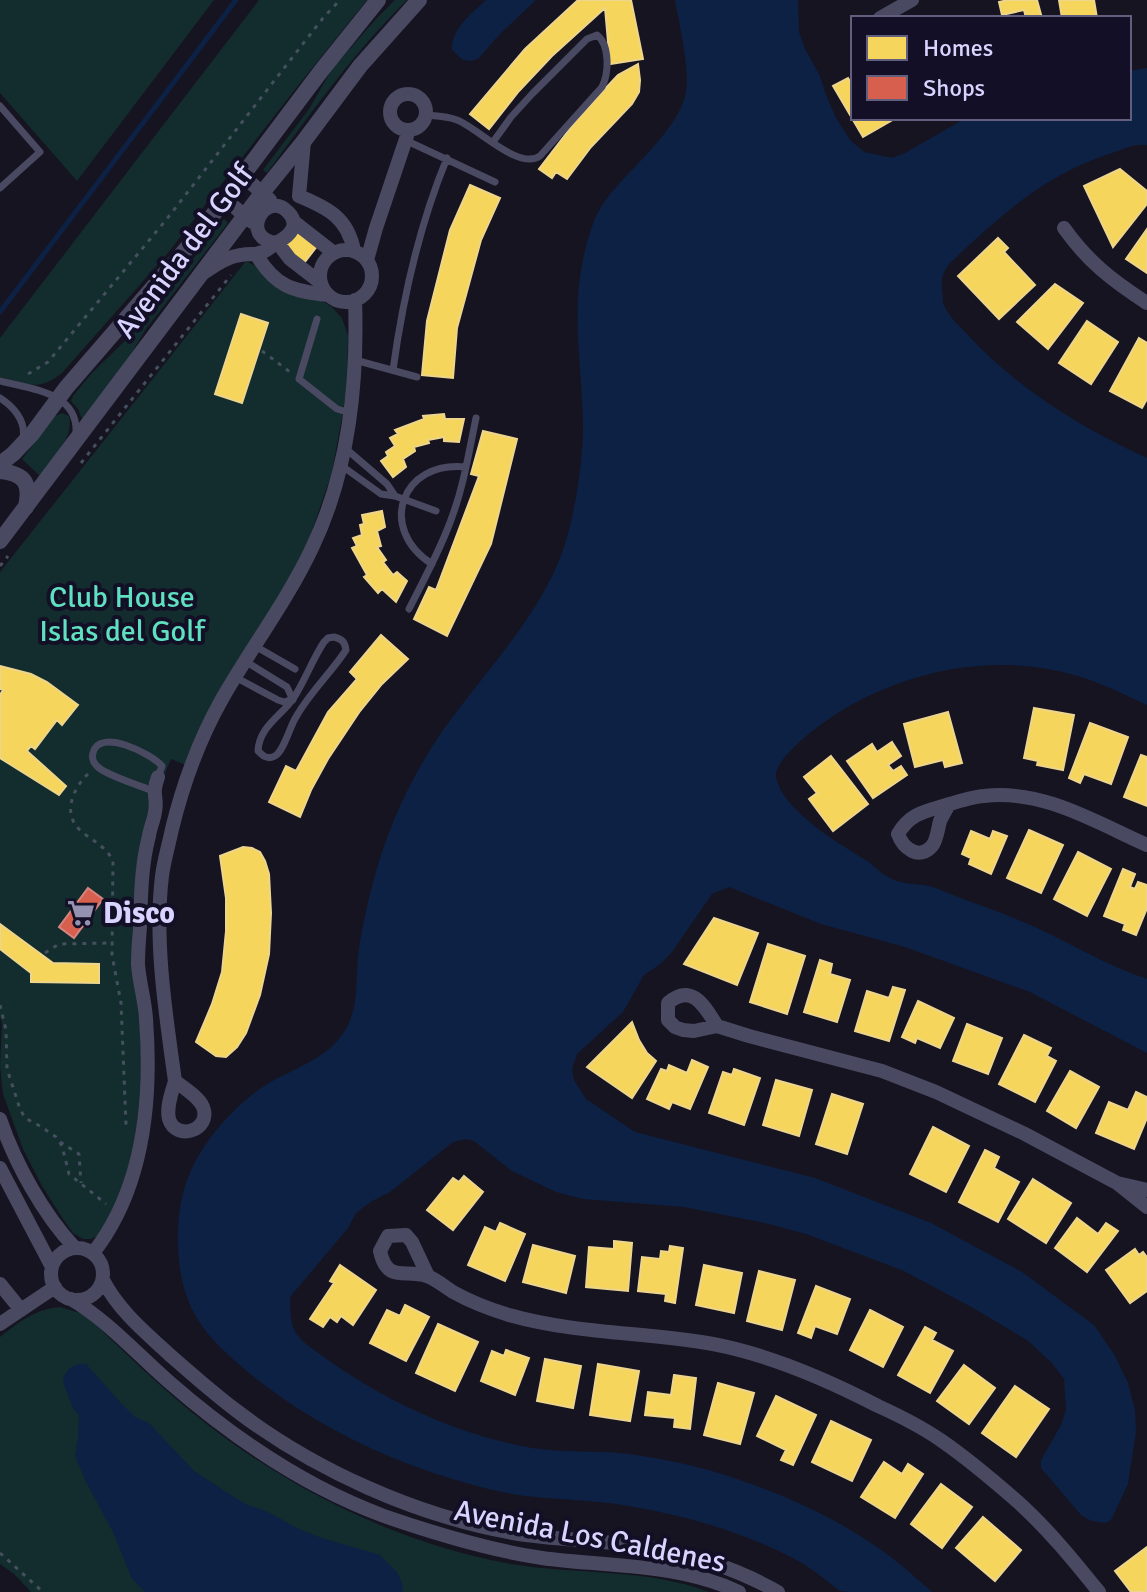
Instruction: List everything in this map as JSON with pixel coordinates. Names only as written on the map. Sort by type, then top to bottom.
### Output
[{"type":"street","name":"Avenida del Golf","points":[[0,464],[32,434],[58,398],[194,240],[378,0]]},
{"type":"street","name":"Avenida del Golf","points":[[6,545],[25,509],[245,215],[360,66],[419,0]]},
{"type":"street","points":[[884,16],[912,0]]},
{"type":"street","points":[[367,260],[407,135],[420,125],[425,115],[420,99],[409,94],[398,97],[391,107],[391,118],[407,135]]},
{"type":"street","points":[[201,274],[237,254],[267,252],[292,232],[304,141]]},
{"type":"street","points":[[242,175],[334,253]]},
{"type":"street","points":[[299,196],[323,207],[344,223],[351,234],[354,251]]},
{"type":"street","points":[[225,199],[245,215],[266,240],[276,242],[290,259],[325,289],[341,301],[355,300],[367,290],[371,283],[371,267],[367,260],[354,251],[340,250],[328,257],[321,269],[325,289]]},
{"type":"street","points":[[257,227],[262,212],[276,206]]},
{"type":"street","points":[[1064,228],[1091,262],[1147,303]]},
{"type":"street","points":[[256,254],[273,278],[290,289],[325,289]]},
{"type":"street","points":[[175,1081],[160,941],[162,876],[180,801],[203,738],[235,677],[289,593],[313,546],[332,498],[351,413],[355,300]]},
{"type":"street","points":[[0,471],[14,473],[24,481],[29,491],[25,509]]},
{"type":"street","points":[[93,1253],[128,1193],[140,1141],[148,1045],[138,964],[141,889],[148,836],[156,809],[156,784]]},
{"type":"street","points":[[949,804],[984,796],[1040,799],[1147,845]]},
{"type":"street","points":[[717,1026],[882,1071],[936,1092],[1023,1133],[1117,1183],[1147,1207]]},
{"type":"street","points":[[0,1119],[9,1145],[34,1189],[58,1230],[75,1248]]},
{"type":"street","points":[[0,1168],[52,1267]]},
{"type":"street","points":[[1117,1183],[1147,1190]]},
{"type":"street","points":[[75,1248],[88,1249],[93,1253],[102,1265],[100,1287],[87,1298],[71,1299],[59,1293],[51,1274],[61,1254],[75,1248]]},
{"type":"street","points":[[428,1276],[478,1305],[510,1315],[563,1327],[714,1345],[793,1367],[841,1387],[941,1440],[1019,1503],[1099,1592]]},
{"type":"street","name":"Avenida Los Caldenes","points":[[103,1280],[127,1316],[238,1412],[305,1455],[358,1482],[450,1519],[547,1538],[657,1549],[721,1565],[778,1592]]},
{"type":"street","points":[[0,1284],[21,1310]]},
{"type":"street","points":[[0,1324],[55,1287]]},
{"type":"street","name":"Avenida Los Caldenes","points":[[71,1299],[90,1310],[169,1382],[248,1443],[298,1475],[380,1514],[448,1538],[490,1548],[543,1558],[658,1569],[739,1592]]},
{"type":"lane","points":[[425,115],[454,119],[515,156],[534,160],[605,82],[605,45],[602,38],[597,35],[587,39],[511,117],[493,142]]},
{"type":"lane","points":[[0,106],[40,152],[0,188]]},
{"type":"lane","points":[[407,135],[495,182]]},
{"type":"lane","points":[[393,370],[410,269],[447,158]]},
{"type":"lane","points":[[317,319],[299,379],[337,409],[351,413]]},
{"type":"lane","points":[[355,360],[417,377]]},
{"type":"lane","points":[[0,381],[46,392],[63,400],[76,422],[71,448]]},
{"type":"lane","points":[[0,398],[18,414],[24,433],[21,446]]},
{"type":"lane","points":[[409,609],[453,517],[476,418]]},
{"type":"lane","points":[[345,448],[387,484],[395,496]]},
{"type":"lane","points":[[341,466],[381,494],[436,511]]},
{"type":"lane","points":[[432,564],[418,555],[402,527],[407,490],[415,480],[432,470],[466,467]]},
{"type":"lane","points":[[328,638],[341,639],[346,650],[303,704],[276,756],[263,756],[258,751],[262,733],[293,700],[324,642],[328,638]]},
{"type":"lane","points":[[255,646],[295,669]]},
{"type":"lane","points":[[245,661],[287,687],[293,700]]},
{"type":"lane","points":[[235,677],[278,700],[303,704]]},
{"type":"lane","points":[[113,741],[141,752],[162,766],[156,784],[104,771],[96,766],[93,753],[97,745],[113,741]]},
{"type":"path","points":[[14,384],[23,375],[48,362],[166,220],[340,0]]},
{"type":"path","points":[[75,466],[83,462],[231,275],[256,254]]},
{"type":"path","points":[[262,351],[299,379]]},
{"type":"path","points":[[0,566],[6,545]]},
{"type":"path","points":[[96,766],[76,787],[71,807],[78,829],[104,848],[113,861],[112,955],[121,1003],[127,1129]]},
{"type":"path","points":[[45,953],[59,944],[112,943]]},
{"type":"path","points":[[0,1005],[5,1018],[7,1069],[25,1118],[50,1132],[62,1146],[69,1174],[118,1214]]},
{"type":"path","points":[[58,1141],[79,1154],[81,1183]]},
{"type":"path","points":[[0,1553],[43,1592]]},
{"type":"green space","points":[[0,0],[214,0],[77,181],[0,93]]},
{"type":"green space","points":[[259,0],[367,0],[167,254],[62,373],[46,383],[32,385],[0,377],[0,338]]},
{"type":"green space","points":[[395,0],[407,0],[351,62],[267,173],[263,170],[309,109],[332,69]]},
{"type":"green space","points":[[224,219],[228,223],[146,329],[115,381],[82,419],[71,401],[73,396],[145,321]]},
{"type":"green space","name":"Club House Islas del Golf","points":[[246,261],[331,306],[342,318],[348,336],[347,389],[332,472],[310,537],[186,765],[171,759],[150,809],[133,909],[132,948],[142,1048],[140,1099],[132,1162],[121,1199],[99,1235],[83,1239],[73,1233],[42,1186],[23,1149],[3,1094],[0,1066],[0,572]]},
{"type":"green space","points":[[62,413],[69,416],[69,432],[62,448],[41,477],[22,459],[55,416]]},
{"type":"green space","points":[[60,1307],[83,1314],[174,1397],[224,1437],[290,1480],[360,1517],[472,1556],[536,1567],[636,1575],[709,1592],[31,1592],[0,1564],[0,1337],[35,1313]]},
{"type":"water","points":[[486,0],[536,0],[479,58],[463,60],[452,50],[455,35],[463,22]]},
{"type":"water","points":[[675,0],[798,0],[799,32],[836,118],[850,140],[864,152],[892,158],[963,120],[1131,120],[1131,71],[1147,68],[1147,145],[1129,147],[1088,162],[1044,185],[1006,213],[950,263],[942,283],[943,303],[950,315],[1006,371],[1074,420],[1147,458],[1147,705],[1093,681],[1040,668],[1005,665],[936,672],[870,695],[839,712],[788,753],[776,772],[776,778],[781,791],[802,815],[893,880],[933,887],[1010,916],[1147,979],[1147,1053],[1030,992],[905,947],[821,924],[729,887],[712,894],[672,952],[644,975],[623,1012],[577,1054],[572,1069],[574,1080],[586,1099],[635,1132],[815,1178],[931,1223],[1022,1272],[1094,1325],[1114,1354],[1128,1383],[1135,1410],[1136,1432],[1128,1484],[1111,1520],[1106,1523],[1082,1516],[1041,1468],[1041,1460],[1066,1410],[1064,1379],[1027,1340],[904,1271],[806,1234],[765,1223],[684,1207],[583,1199],[556,1192],[512,1171],[474,1141],[466,1139],[453,1142],[390,1192],[356,1213],[348,1228],[290,1297],[291,1321],[299,1337],[351,1376],[451,1426],[544,1450],[617,1453],[681,1463],[754,1485],[814,1510],[852,1531],[887,1554],[932,1592],[840,1591],[793,1558],[713,1526],[613,1503],[502,1492],[430,1472],[360,1443],[294,1406],[235,1361],[210,1336],[196,1316],[180,1268],[180,1211],[185,1186],[195,1162],[225,1120],[243,1102],[264,1086],[321,1055],[347,1027],[354,1008],[359,948],[370,893],[401,804],[436,741],[526,620],[558,563],[573,515],[581,460],[583,428],[578,299],[584,255],[601,207],[664,134],[682,105],[687,70]]},
{"type":"water","points":[[86,1364],[135,1417],[149,1423],[194,1471],[245,1504],[266,1511],[299,1529],[380,1555],[397,1572],[403,1592],[145,1592],[132,1579],[113,1532],[75,1456],[79,1416],[63,1382],[70,1368]]},
{"type":"building: Homes","points":[[578,0],[631,0],[643,59],[610,64],[605,8],[552,56],[489,129],[470,114],[525,49]]},
{"type":"building: Homes","points":[[1037,0],[1041,16],[1026,16],[1024,10],[1002,15],[999,2]]},
{"type":"building: Homes","points":[[1059,0],[1094,0],[1097,16],[1062,16]]},
{"type":"building: Homes","points":[[638,64],[639,92],[632,104],[591,147],[567,179],[556,172],[552,178],[539,169],[576,121],[618,75]]},
{"type":"building: Homes","points":[[848,78],[851,83],[851,117],[833,86]]},
{"type":"building: Homes","points":[[853,120],[893,120],[863,137]]},
{"type":"building: Homes","points":[[1120,169],[1147,191],[1147,204],[1113,247],[1084,186]]},
{"type":"building: Homes","points":[[470,185],[500,198],[481,240],[457,328],[453,378],[422,375],[427,321],[450,230]]},
{"type":"building: Homes","points":[[298,229],[318,245],[304,263],[284,247]]},
{"type":"building: Homes","points":[[1147,229],[1147,273],[1126,259]]},
{"type":"building: Homes","points":[[998,238],[1008,248],[1004,252],[1035,285],[999,319],[958,276]]},
{"type":"building: Homes","points":[[1055,284],[1083,303],[1048,349],[1017,322]]},
{"type":"building: Homes","points":[[241,314],[268,323],[242,403],[215,394]]},
{"type":"building: Homes","points":[[1087,321],[1118,342],[1091,384],[1059,363]]},
{"type":"building: Homes","points":[[1139,338],[1147,343],[1147,399],[1142,408],[1110,391]]},
{"type":"building: Homes","points":[[444,414],[445,419],[464,419],[459,442],[444,441],[444,437],[414,447],[415,451],[403,459],[406,467],[393,477],[381,461],[388,456],[386,452],[395,446],[390,438],[398,434],[395,430],[424,419],[423,416]]},
{"type":"building: Homes","points":[[483,431],[517,439],[491,544],[447,636],[414,619],[429,587],[436,590],[479,476],[471,474]]},
{"type":"building: Homes","points":[[382,511],[385,527],[377,531],[381,546],[377,547],[393,575],[397,572],[407,581],[396,602],[382,589],[378,593],[364,577],[367,575],[352,548],[357,546],[353,538],[362,535],[362,515]]},
{"type":"building: Homes","points":[[381,635],[408,659],[360,711],[328,759],[300,817],[269,802],[286,766],[296,771],[328,712],[357,679],[350,672]]},
{"type":"building: Homes","points":[[0,666],[31,674],[47,682],[78,705],[62,725],[57,720],[35,749],[31,746],[27,751],[66,786],[59,795],[0,758],[0,695],[3,690],[0,689]]},
{"type":"building: Homes","points":[[1034,708],[1074,715],[1063,770],[1037,765],[1038,761],[1024,758]]},
{"type":"building: Homes","points":[[948,712],[962,763],[945,767],[943,760],[915,767],[904,724]]},
{"type":"building: Homes","points":[[1090,723],[1128,737],[1111,784],[1084,774],[1080,783],[1069,778]]},
{"type":"building: Homes","points":[[892,742],[901,756],[888,765],[893,771],[901,766],[907,775],[873,798],[847,761],[872,744],[877,752]]},
{"type":"building: Homes","points":[[1141,755],[1147,757],[1147,806],[1124,797]]},
{"type":"building: Homes","points":[[831,756],[868,804],[833,831],[809,799],[817,793],[804,777]]},
{"type":"building: Homes","points":[[1029,830],[1063,845],[1041,893],[1007,878]]},
{"type":"building: Homes","points":[[971,831],[990,839],[993,831],[1007,836],[991,874],[969,864],[971,858],[962,854]]},
{"type":"building: Homes","points":[[243,847],[260,852],[269,874],[269,954],[260,995],[246,1033],[226,1057],[216,1056],[196,1042],[222,972],[226,898],[220,856]]},
{"type":"building: Homes","points":[[1078,852],[1111,869],[1087,916],[1054,899]]},
{"type":"building: Homes","points":[[1123,869],[1135,874],[1130,887],[1135,889],[1138,882],[1147,885],[1147,908],[1136,935],[1123,930],[1125,924],[1104,916]]},
{"type":"building: Homes","points":[[714,918],[758,933],[737,985],[684,964]]},
{"type":"building: Homes","points":[[0,924],[53,963],[99,964],[99,983],[31,982],[31,973],[0,949]]},
{"type":"building: Homes","points":[[768,944],[805,956],[787,1014],[750,1002]]},
{"type":"building: Homes","points":[[820,960],[832,964],[830,974],[850,980],[837,1022],[804,1012]]},
{"type":"building: Homes","points":[[893,987],[905,990],[889,1041],[855,1031],[867,991],[889,998]]},
{"type":"building: Homes","points":[[918,1001],[954,1018],[940,1048],[917,1038],[915,1043],[902,1037]]},
{"type":"building: Homes","points":[[632,1022],[647,1053],[656,1061],[632,1098],[587,1067]]},
{"type":"building: Homes","points":[[967,1024],[1002,1038],[988,1074],[953,1061]]},
{"type":"building: Homes","points":[[1024,1035],[1051,1048],[1047,1056],[1056,1061],[1035,1102],[999,1084]]},
{"type":"building: Homes","points":[[692,1060],[708,1067],[690,1109],[672,1102],[669,1109],[647,1099],[661,1069],[667,1071],[669,1065],[687,1073]]},
{"type":"building: Homes","points":[[734,1069],[760,1078],[744,1125],[709,1113],[723,1072],[732,1075]]},
{"type":"building: Homes","points":[[1070,1071],[1099,1087],[1076,1128],[1047,1111]]},
{"type":"building: Homes","points":[[776,1080],[812,1090],[799,1136],[763,1125]]},
{"type":"building: Homes","points":[[1136,1092],[1147,1097],[1147,1118],[1134,1149],[1096,1133],[1109,1102],[1128,1110]]},
{"type":"building: Homes","points":[[832,1094],[863,1104],[847,1154],[816,1144]]},
{"type":"building: Homes","points":[[933,1127],[969,1146],[946,1192],[910,1174]]},
{"type":"building: Homes","points":[[985,1150],[999,1157],[994,1168],[1019,1182],[998,1222],[959,1202]]},
{"type":"building: Homes","points":[[464,1176],[483,1192],[453,1230],[427,1210],[453,1178],[459,1182]]},
{"type":"building: Homes","points":[[1033,1179],[1071,1203],[1046,1243],[1008,1219]]},
{"type":"building: Homes","points":[[1077,1218],[1098,1234],[1106,1223],[1118,1231],[1087,1272],[1055,1248]]},
{"type":"building: Homes","points":[[500,1223],[525,1234],[505,1281],[468,1265],[485,1227],[496,1232]]},
{"type":"building: Homes","points":[[614,1241],[632,1243],[628,1291],[586,1287],[589,1247],[614,1249]]},
{"type":"building: Homes","points":[[533,1245],[575,1256],[566,1293],[523,1282]]},
{"type":"building: Homes","points":[[670,1246],[683,1248],[675,1303],[665,1301],[666,1294],[638,1291],[642,1257],[660,1259],[661,1251],[669,1252]]},
{"type":"building: Homes","points":[[1135,1249],[1139,1255],[1143,1252],[1147,1257],[1147,1291],[1130,1303],[1106,1270]]},
{"type":"building: Homes","points":[[340,1265],[376,1290],[353,1325],[341,1316],[337,1322],[330,1317],[323,1327],[310,1319],[334,1283],[330,1281]]},
{"type":"building: Homes","points":[[704,1265],[742,1273],[734,1313],[696,1305]]},
{"type":"building: Homes","points":[[759,1271],[795,1280],[782,1330],[747,1321]]},
{"type":"building: Homes","points":[[816,1286],[850,1299],[837,1334],[815,1326],[811,1338],[798,1333]]},
{"type":"building: Homes","points":[[405,1305],[429,1317],[406,1361],[370,1343],[387,1310],[400,1316]]},
{"type":"building: Homes","points":[[870,1310],[903,1327],[883,1367],[850,1350]]},
{"type":"building: Homes","points":[[438,1324],[478,1342],[455,1391],[416,1373]]},
{"type":"building: Homes","points":[[925,1327],[936,1333],[932,1340],[953,1351],[930,1393],[898,1375]]},
{"type":"building: Homes","points":[[506,1350],[529,1358],[515,1395],[481,1381],[492,1351],[504,1356]]},
{"type":"building: Homes","points":[[545,1359],[581,1366],[573,1408],[537,1401]]},
{"type":"building: Homes","points":[[598,1364],[639,1371],[630,1421],[590,1415]]},
{"type":"building: Homes","points":[[964,1365],[995,1388],[969,1424],[937,1401]]},
{"type":"building: Homes","points":[[674,1375],[696,1378],[690,1429],[674,1427],[675,1418],[645,1415],[648,1392],[671,1395]]},
{"type":"building: Homes","points":[[718,1383],[754,1393],[740,1444],[704,1435]]},
{"type":"building: Homes","points":[[1015,1386],[1049,1409],[1016,1457],[982,1433]]},
{"type":"building: Homes","points":[[776,1396],[816,1415],[793,1465],[781,1460],[786,1450],[757,1436]]},
{"type":"building: Homes","points":[[831,1421],[871,1440],[852,1481],[812,1462]]},
{"type":"building: Homes","points":[[884,1462],[902,1474],[908,1464],[923,1474],[895,1518],[861,1497]]},
{"type":"building: Homes","points":[[941,1484],[972,1507],[942,1548],[911,1524]]},
{"type":"building: Homes","points":[[983,1517],[1021,1550],[995,1581],[956,1548]]},
{"type":"building: Homes","points":[[1147,1547],[1147,1592],[1131,1592],[1115,1571]]},
{"type":"building: Shops","name":"Disco","points":[[88,888],[103,899],[74,938],[59,927]]},
{"type":"waterway","points":[[0,312],[236,0]]},
{"type":"place","name":"Disco","points":[[81,913]]}]
